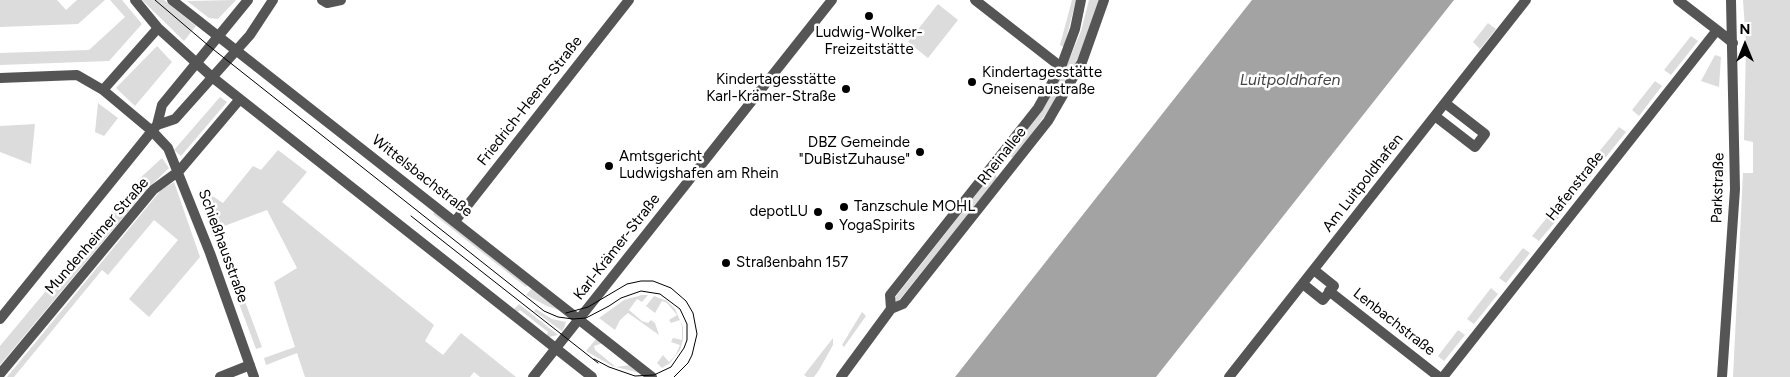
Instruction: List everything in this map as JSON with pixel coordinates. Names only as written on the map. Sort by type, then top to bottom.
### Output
[{"type":"street","points":[[135,0],[158,28],[195,63],[592,377]]},
{"type":"street","name":"Mundenheimer Straße","points":[[0,319],[154,128],[162,105],[248,0]]},
{"type":"street","name":"Mundenheimer Straße","points":[[154,128],[175,119],[250,35],[273,0]]},
{"type":"street","points":[[322,0],[327,3],[341,0]]},
{"type":"street","name":"Friedrich-Heene-Straße","points":[[456,220],[629,0]]},
{"type":"street","name":"Karl-Krämer-Straße","points":[[534,377],[832,0]]},
{"type":"street","points":[[976,0],[1061,66]]},
{"type":"street","name":"Rheinallee","points":[[891,309],[890,295],[1038,108],[1061,66],[1075,29],[1081,0]]},
{"type":"street","name":"Rheinallee","points":[[841,377],[891,309],[904,304],[1048,121],[1071,83],[1093,38],[1104,0]]},
{"type":"street","name":"Am Luitpoldhafen","points":[[1229,377],[1526,0]]},
{"type":"street","points":[[1678,0],[1733,43]]},
{"type":"street","name":"Parkstraße","points":[[1722,377],[1735,189],[1731,0]]},
{"type":"street","name":"Wittelsbachstraße","points":[[176,1],[218,36],[456,220],[652,377]]},
{"type":"street","points":[[103,90],[158,28]]},
{"type":"street","name":"Hafenstraße","points":[[1441,377],[1717,30]]},
{"type":"street","name":"Schießhausstraße","points":[[0,78],[77,75],[103,90],[154,128],[168,148],[179,171],[254,377]]},
{"type":"street","name":"Mundenheimer Straße","points":[[0,374],[153,190],[179,171],[240,99]]},
{"type":"street","points":[[1435,116],[1475,147],[1485,134],[1445,103]]},
{"type":"street","points":[[996,162],[1009,172]]},
{"type":"street","points":[[1303,284],[1323,300],[1334,286],[1314,270]]},
{"type":"street","name":"Lenbachstraße","points":[[1329,292],[1441,377]]},
{"type":"street","points":[[220,377],[250,365]]},
{"type":"shaded area","points":[[0,0],[57,0],[66,10],[77,0],[105,0],[78,24],[0,27]]},
{"type":"shaded area","points":[[110,0],[122,0],[142,24],[109,61],[0,65],[0,53],[89,50],[125,17]]},
{"type":"shaded area","points":[[142,0],[164,0],[196,26],[184,41]]},
{"type":"shaded area","points":[[236,0],[218,19],[209,18],[187,1]]},
{"type":"shaded area","points":[[1072,0],[1076,0],[1064,47],[1060,45]]},
{"type":"shaded area","points":[[1089,0],[1099,0],[1086,41],[1075,65],[1050,108],[1014,159],[1009,155],[1044,106],[1067,65],[1081,31]]},
{"type":"shaded area","points":[[1743,0],[1790,0],[1790,377],[1733,377],[1743,173],[1753,173],[1753,142],[1744,140],[1746,43]]},
{"type":"shaded area","points":[[938,4],[958,20],[928,58],[908,42]]},
{"type":"shaded area","points":[[1488,23],[1496,29],[1480,49],[1473,42]]},
{"type":"shaded area","points":[[1691,36],[1698,41],[1671,75],[1664,70]]},
{"type":"shaded area","points":[[157,46],[172,62],[135,106],[116,88]]},
{"type":"shaded area","points":[[1715,55],[1721,57],[1719,87],[1701,81]]},
{"type":"shaded area","points":[[1655,81],[1662,86],[1639,116],[1632,110]]},
{"type":"shaded area","points":[[220,97],[227,102],[181,156],[174,150]]},
{"type":"shaded area","points":[[98,103],[118,118],[104,136],[95,132]]},
{"type":"shaded area","points":[[35,124],[31,164],[0,152],[0,126]]},
{"type":"shaded area","points":[[1619,127],[1626,132],[1605,158],[1598,153]]},
{"type":"shaded area","points":[[278,150],[307,172],[282,202],[434,325],[425,341],[443,355],[461,333],[516,377],[480,377],[474,372],[470,377],[305,377],[297,353],[266,365],[264,358],[295,347],[274,282],[297,268],[267,210],[219,228],[236,275],[230,277],[198,190],[202,189],[223,203],[253,166],[261,170]]},
{"type":"shaded area","points":[[162,158],[169,168],[144,192],[0,365],[0,346],[140,178]]},
{"type":"shaded area","points":[[1590,164],[1597,169],[1572,200],[1565,195]]},
{"type":"shaded area","points":[[992,174],[996,175],[997,178],[896,304],[894,299]]},
{"type":"shaded area","points":[[174,182],[200,257],[149,317],[129,299],[178,240],[154,220],[108,275],[102,270],[14,377],[7,377],[161,190]]},
{"type":"shaded area","points":[[1554,209],[1561,215],[1539,241],[1532,236]]},
{"type":"shaded area","points":[[436,210],[529,283],[526,287],[433,214]]},
{"type":"shaded area","points":[[1523,248],[1530,253],[1506,283],[1499,278]]},
{"type":"shaded area","points":[[532,288],[559,310],[526,295]]},
{"type":"shaded area","points":[[1491,288],[1498,294],[1474,324],[1467,319]]},
{"type":"shaded area","points":[[648,295],[642,302],[637,299],[629,310],[642,321],[648,323],[651,320],[655,323],[659,335],[628,313],[620,320],[615,330],[599,318],[624,300]]},
{"type":"shaded area","points":[[243,296],[262,347],[256,349],[237,298]]},
{"type":"shaded area","points":[[654,296],[667,301],[675,309],[680,320],[671,323],[669,320],[677,315],[667,303],[662,301],[655,313],[646,306]]},
{"type":"shaded area","points":[[519,304],[558,335],[546,336],[548,332],[520,310],[516,313],[513,310]]},
{"type":"shaded area","points":[[536,309],[552,319],[566,322],[562,331],[534,311]]},
{"type":"shaded area","points":[[862,312],[866,316],[844,347],[842,345]]},
{"type":"shaded area","points":[[680,321],[683,327],[683,340],[680,350],[670,363],[662,368],[657,363],[663,355],[669,362],[675,356],[680,345],[671,342],[673,338],[682,340]]},
{"type":"shaded area","points":[[1458,330],[1465,335],[1444,361],[1438,356]]},
{"type":"shaded area","points":[[833,338],[833,345],[814,377],[804,375]]},
{"type":"shaded area","points":[[596,339],[603,343],[594,346],[595,350],[616,367],[586,351]]},
{"type":"shaded area","points":[[630,365],[640,373],[616,367]]},
{"type":"water","name":"Luitpoldhafen","points":[[1252,0],[1454,0],[1156,377],[955,377]]},
{"type":"tram line","points":[[155,0],[209,46],[544,311],[558,317],[586,318],[621,298],[641,291],[660,294],[680,309],[687,324],[687,340],[671,367],[654,375],[635,376],[609,367],[594,359]]},
{"type":"tram line","points":[[411,216],[598,363]]},
{"type":"tram line","points":[[566,313],[588,307],[627,284],[653,281],[671,288],[686,301],[693,313],[697,334],[688,363],[674,377]]},
{"type":"place","name":"Ludwig-Wolker- Freizeitstätte","points":[[869,16]]},
{"type":"place","name":"Kindertagesstätte Gneisenaustraße","points":[[972,82]]},
{"type":"place","name":"Kindertagesstätte Karl-Krämer-Straße","points":[[846,89]]},
{"type":"place","name":"DBZ Gemeinde \"DuBistZuhause\"","points":[[920,152]]},
{"type":"place","name":"Amtsgericht Ludwigshafen am Rhein","points":[[609,166]]},
{"type":"place","name":"Tanzschule MOHL","points":[[844,207]]},
{"type":"place","name":"depotLU","points":[[818,212]]},
{"type":"place","name":"YogaSpirits","points":[[829,226]]},
{"type":"place","name":"Straßenbahn 157","points":[[726,263]]}]
